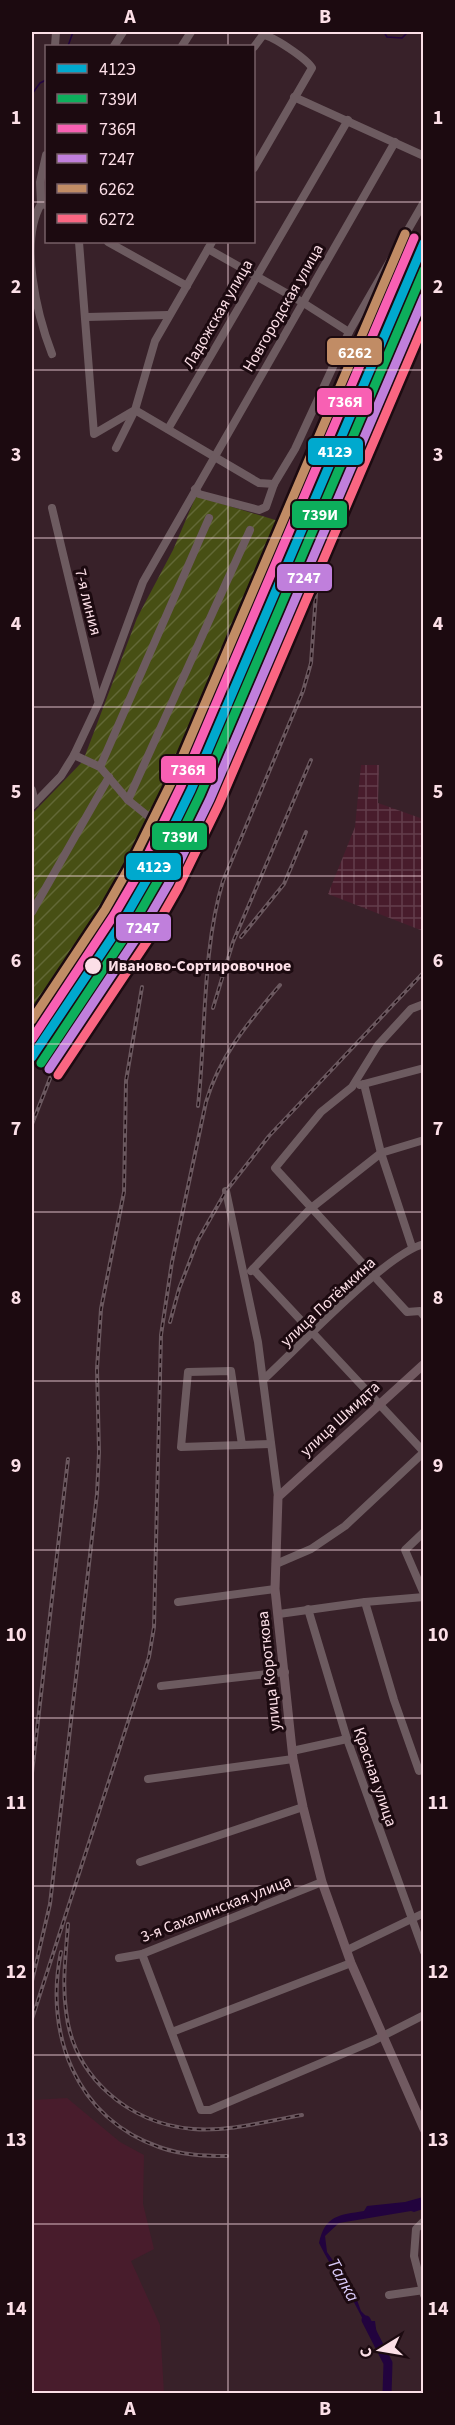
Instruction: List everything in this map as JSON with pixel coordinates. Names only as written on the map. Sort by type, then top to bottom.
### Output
[{"type":"main road","name":"улица Шмидта","points":[[278,1497],[423,1364]]},
{"type":"main road","name":"улица Короткова","points":[[278,1497],[275,1589],[293,1755],[303,1807],[322,1882],[351,1963],[384,2034],[423,2129]]},
{"type":"street","points":[[115,45],[123,32]]},
{"type":"street","points":[[183,45],[191,32]]},
{"type":"street","points":[[255,166],[294,97],[310,75],[311,66],[263,33]]},
{"type":"street","points":[[294,97],[423,156]]},
{"type":"street","name":"Ладожская улица","points":[[168,429],[348,120]]},
{"type":"street","name":"Новгородская улица","points":[[33,804],[61,776],[74,756],[99,702],[143,582],[395,142]]},
{"type":"street","points":[[45,159],[39,182],[45,203],[32,227],[34,277],[39,314],[52,354]]},
{"type":"street","points":[[195,489],[199,494],[259,510],[268,503],[274,484],[294,449],[349,333],[423,202]]},
{"type":"street","points":[[80,243],[94,434],[135,410]]},
{"type":"street","points":[[110,243],[187,286]]},
{"type":"street","points":[[116,448],[135,410],[150,351],[168,315],[210,245],[255,277],[302,302],[349,333]]},
{"type":"street","points":[[87,317],[168,315]]},
{"type":"street","points":[[135,410],[259,483],[274,484]]},
{"type":"street","name":"7-я линия","points":[[52,508],[99,702]]},
{"type":"street","points":[[100,766],[209,518]]},
{"type":"street","points":[[128,800],[250,530]]},
{"type":"street","points":[[74,756],[100,766],[128,800],[154,821]]},
{"type":"street","points":[[32,912],[109,777]]},
{"type":"street","points":[[32,790],[33,804]]},
{"type":"street","points":[[32,1033],[60,990]]},
{"type":"street","points":[[423,1004],[411,1009],[378,1045],[352,1087],[321,1112],[275,1168],[310,1209],[375,1275],[407,1312],[420,1311],[423,1316]]},
{"type":"street","points":[[352,1087],[423,1068]]},
{"type":"street","points":[[364,1084],[381,1154],[412,1246],[423,1244]]},
{"type":"street","points":[[244,1274],[253,1269],[310,1209],[381,1154],[423,1140]]},
{"type":"street","name":"улица Короткова","points":[[226,1191],[263,1380],[278,1497]]},
{"type":"street","name":"улица Потёмкина","points":[[263,1380],[375,1275],[412,1246]]},
{"type":"street","points":[[253,1269],[423,1452],[345,1526],[311,1549],[276,1564]]},
{"type":"street","points":[[242,1445],[231,1371],[188,1372],[181,1447],[242,1445],[272,1444]]},
{"type":"street","points":[[279,1614],[423,1595],[405,1550],[423,1532]]},
{"type":"street","points":[[178,1602],[275,1589]]},
{"type":"street","points":[[365,1602],[419,1771]]},
{"type":"street","name":"Красная улица","points":[[308,1609],[347,1739],[423,1952]]},
{"type":"street","points":[[161,1686],[285,1672]]},
{"type":"street","points":[[148,1779],[244,1768],[347,1739]]},
{"type":"street","points":[[140,1862],[303,1807]]},
{"type":"street","name":"3-я Сахалинская улица","points":[[119,1958],[142,1954],[322,1882]]},
{"type":"street","points":[[347,1950],[423,1913]]},
{"type":"street","points":[[142,1954],[201,2110],[210,2110],[423,2015]]},
{"type":"street","points":[[172,2032],[351,1963]]},
{"type":"street","points":[[389,2295],[423,2292],[414,2256],[416,2229],[423,2221]]},
{"type":"shaded area","points":[[361,765],[379,765],[378,803],[423,819],[423,931],[328,894],[355,827]]},
{"type":"shaded area","points":[[67,2098],[120,2142],[144,2155],[143,2204],[154,2249],[131,2261],[160,2325],[164,2393],[32,2393],[32,2100]]},
{"type":"green space","points":[[196,496],[285,523],[154,821],[32,1016],[32,814],[83,761],[137,618],[173,550]]},
{"type":"water","points":[[423,2197],[423,2209],[339,2223],[325,2236],[327,2252],[353,2289],[361,2311],[371,2321],[375,2321],[377,2336],[365,2322],[319,2243],[325,2227],[334,2218],[364,2211],[367,2206],[405,2202]]},
{"type":"waterway","points":[[68,45],[73,32]]},
{"type":"waterway","points":[[384,32],[387,37],[402,38],[408,32]]},
{"type":"waterway","points":[[32,94],[40,83],[45,80]]},
{"type":"waterway","name":"Талка","points":[[366,2320],[388,2363],[387,2394]]},
{"type":"railway","points":[[198,1106],[208,964],[216,908],[223,881],[303,691],[311,663],[317,580],[330,539]]},
{"type":"railway","points":[[213,1008],[233,942],[311,760]]},
{"type":"railway","points":[[241,937],[284,884],[306,832]]},
{"type":"railway","points":[[170,1322],[179,1289],[198,1240],[226,1191],[269,1136],[424,972]]},
{"type":"railway","points":[[32,2019],[149,1657],[154,1627],[161,1335],[172,1262],[206,1102],[227,1054],[280,985]]},
{"type":"railway","points":[[32,1981],[50,1904],[97,1494],[99,1452],[97,1369],[101,1309],[124,1192],[126,1081],[142,987]]},
{"type":"railway","points":[[32,1050],[60,1007]]},
{"type":"railway","points":[[32,1124],[62,1048]]},
{"type":"railway","points":[[32,1773],[68,1459]]},
{"type":"railway","points":[[68,1924],[64,1989],[71,2035],[80,2057],[92,2076],[108,2093],[147,2118],[193,2129],[234,2127],[302,2115]]},
{"type":"railway","points":[[61,1952],[57,1983],[57,2013],[72,2069],[87,2094],[106,2116],[130,2134],[159,2147],[176,2152],[227,2156]]},
{"type":"transit line","name":"6262","points":[[32,1020],[105,910],[131,864],[172,781],[405,234]]},
{"type":"transit line","name":"736Я","points":[[32,1039],[114,915],[141,869],[181,786],[414,238]]},
{"type":"transit line","name":"412Э","points":[[32,1057],[123,921],[150,874],[191,790],[424,243]]},
{"type":"transit line","name":"739И","points":[[41,1063],[132,926],[159,879],[200,795],[424,270]]},
{"type":"transit line","name":"7247","points":[[49,1069],[141,931],[169,883],[210,799],[424,297]]},
{"type":"transit line","name":"6272","points":[[58,1075],[150,937],[178,888],[219,804],[424,324]]},
{"type":"place","name":"Иваново-Сортировочное","points":[[93,966]]}]
